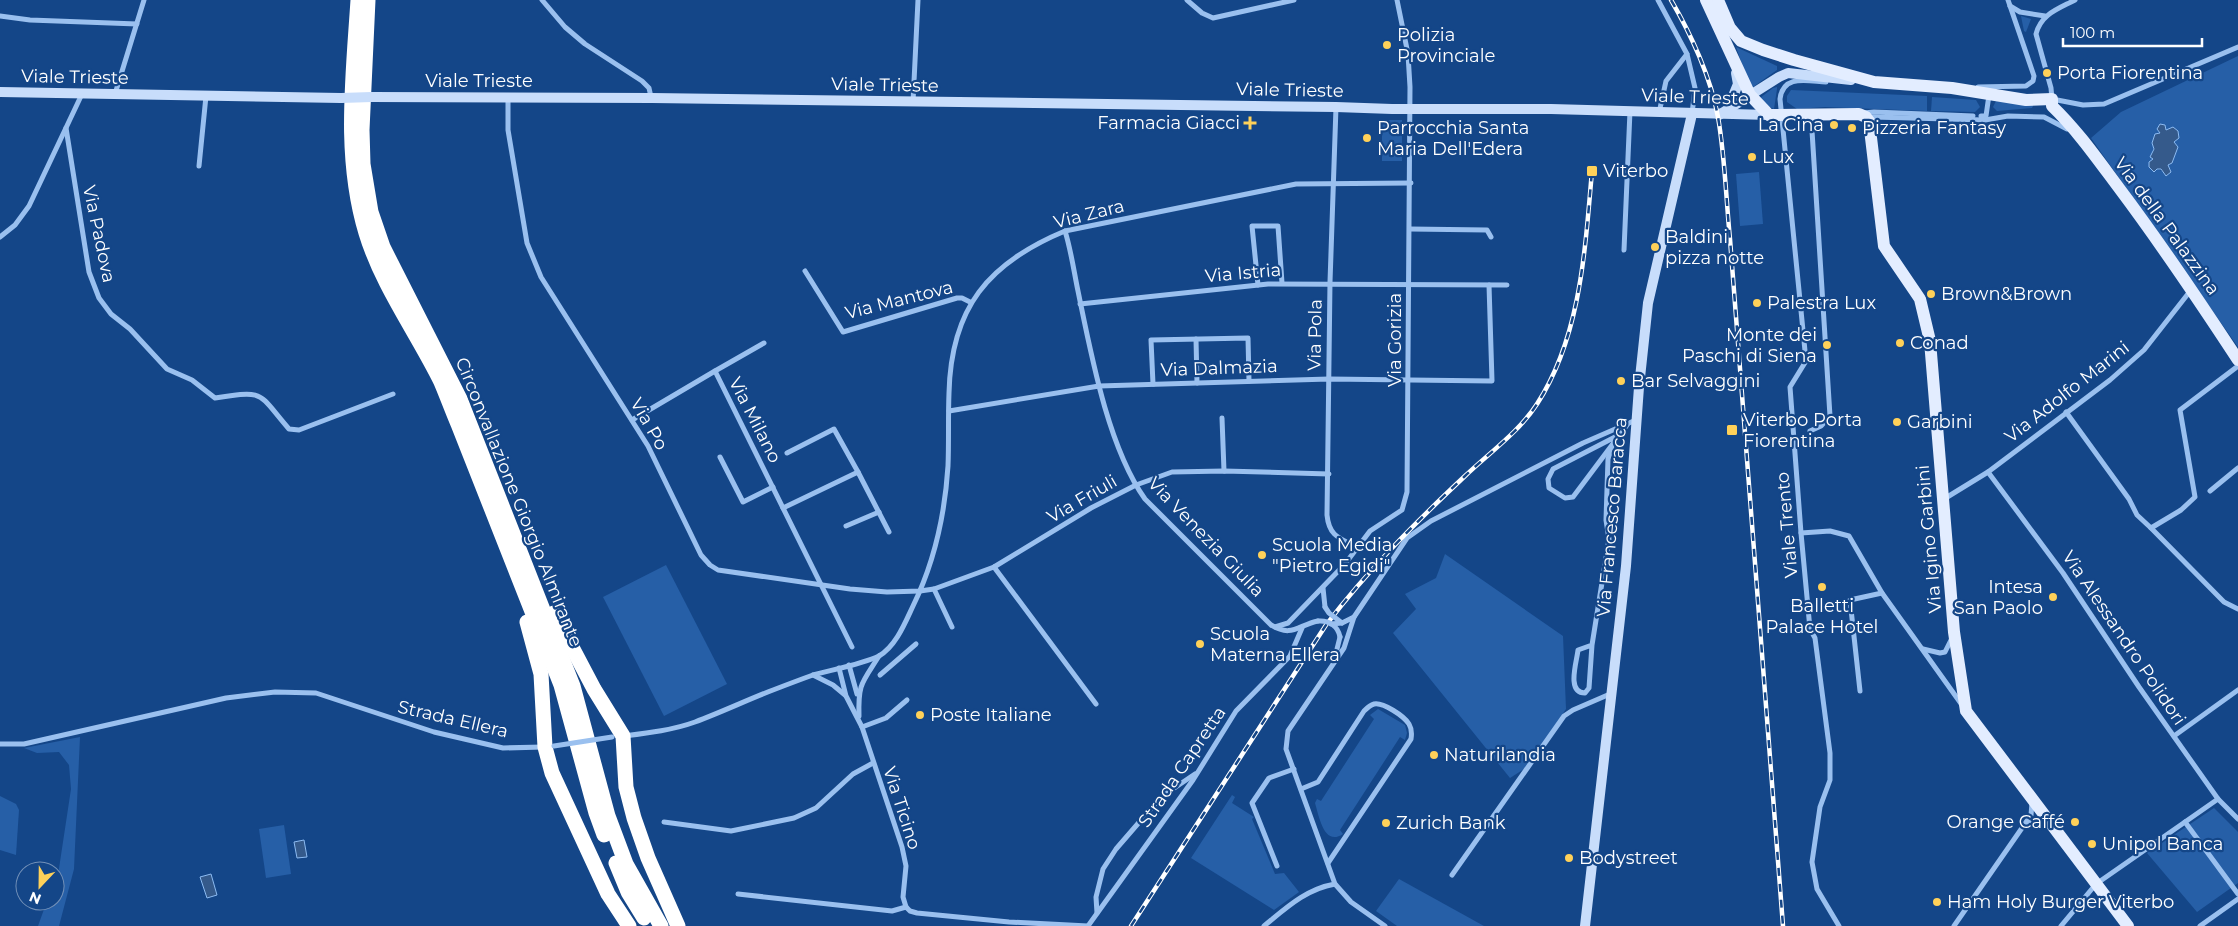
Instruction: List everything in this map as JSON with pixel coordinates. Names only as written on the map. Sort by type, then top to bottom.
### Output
[{"type":"highway","name":"Circonvallazione Giorgio Almirante","points":[[358,0],[351,123],[353,170],[359,207],[367,236],[391,292],[441,383],[573,686],[608,816],[626,864],[661,926]]},
{"type":"highway","name":"Circonvallazione Giorgio Almirante","points":[[368,0],[362,130],[363,164],[371,212],[383,247],[460,399],[525,577],[561,685],[596,813],[628,892],[648,926]]},
{"type":"highway","points":[[525,577],[549,602],[617,736],[626,787],[634,818],[648,858],[678,926]]},
{"type":"highway","points":[[525,577],[524,609],[542,674],[552,773],[608,894],[630,926]]},
{"type":"main road","points":[[1706,0],[1750,95],[1775,115],[1864,118]]},
{"type":"main road","points":[[1721,3],[1730,28],[1741,41],[1763,50],[1874,82]]},
{"type":"main road","points":[[1728,107],[1738,84],[1735,64]]},
{"type":"main road","points":[[1719,115],[1728,107],[1788,73],[1952,88],[2026,100],[2052,99]]},
{"type":"main road","name":"Viale Trieste","points":[[0,92],[341,98],[652,98],[1630,111],[1719,115],[1775,115]]},
{"type":"main road","name":"Via della Palazzina","points":[[2052,99],[2052,106],[2073,126],[2192,289],[2238,360]]},
{"type":"main road","name":"Via Francesco Baracca","points":[[1584,926],[1626,566],[1633,421],[1652,281],[1692,114]]},
{"type":"main road","name":"Via Igino Garbini","points":[[1864,118],[1884,246],[1920,299],[1930,341],[1954,632],[1966,711],[2128,926]]},
{"type":"street","points":[[114,94],[144,0]]},
{"type":"street","points":[[542,0],[565,27],[585,44],[642,81],[648,88],[652,98]]},
{"type":"street","points":[[913,102],[918,0]]},
{"type":"street","points":[[1186,0],[1202,13],[1213,18],[1294,0]]},
{"type":"street","name":"Via Gorizia","points":[[1275,627],[1288,623],[1345,564],[1370,531],[1398,514],[1406,504],[1408,492],[1410,109],[1408,54],[1397,0]]},
{"type":"street","points":[[1658,0],[1687,54],[1695,88],[1692,114]]},
{"type":"street","points":[[2075,0],[2045,16],[2038,25],[2036,34],[2052,99],[2083,105],[2104,104],[2238,47]]},
{"type":"street","points":[[2009,3],[2020,12],[2045,16]]},
{"type":"street","points":[[1952,88],[2026,86],[2033,81],[2034,76],[2009,3]]},
{"type":"street","points":[[0,16],[30,20],[137,24]]},
{"type":"street","points":[[1660,113],[1666,82],[1687,54]]},
{"type":"street","points":[[1810,432],[1821,426],[1830,416],[1804,115],[1785,107],[1780,99],[1781,90],[1785,84],[1791,81],[1874,82]]},
{"type":"street","points":[[0,237],[15,225],[29,206],[82,94]]},
{"type":"street","points":[[1864,118],[1874,112],[1986,116],[1989,94]]},
{"type":"street","points":[[199,166],[206,95]]},
{"type":"street","name":"Via Po","points":[[508,97],[508,130],[530,254],[545,284],[648,446],[701,555],[710,565],[727,572],[887,592],[920,592]]},
{"type":"street","name":"Viale Trento","points":[[1780,99],[1775,115],[1806,360],[1790,387],[1790,427],[1810,629],[1815,638],[1830,753],[1830,780],[1820,807],[1812,862],[1816,889],[1839,926]]},
{"type":"street","name":"Via Pola","points":[[1336,107],[1330,282],[1328,526],[1337,536],[1357,547]]},
{"type":"street","points":[[1624,250],[1630,111]]},
{"type":"street","name":"Via della Palazzina","points":[[1864,118],[1985,120],[2008,116],[2044,117],[2058,122],[2082,139]]},
{"type":"street","name":"Via Padova","points":[[66,128],[89,272],[99,298],[110,314],[130,329],[167,369],[192,380],[215,398],[254,394],[262,398],[289,429],[300,430],[393,394]]},
{"type":"street","name":"Via Zara","points":[[920,592],[942,516],[948,465],[949,392],[954,345],[970,302],[998,271],[1017,256],[1065,231],[1296,184],[1411,184]]},
{"type":"street","points":[[1258,285],[1252,226],[1278,226],[1282,283]]},
{"type":"street","points":[[1410,229],[1487,230],[1491,237]]},
{"type":"street","name":"Via Venezia Giulia","points":[[1065,231],[1099,386],[1113,432],[1136,485],[1145,499],[1275,627]]},
{"type":"street","name":"Via Mantova","points":[[805,271],[843,332],[957,298],[970,302]]},
{"type":"street","name":"Via Istria","points":[[1080,304],[1282,283],[1330,282],[1408,286],[1507,285]]},
{"type":"street","name":"Via Dalmazia","points":[[949,411],[1099,386],[1329,379],[1492,381],[1489,285]]},
{"type":"street","name":"Via Adolfo Marini","points":[[1943,500],[1988,472],[2110,380],[2144,350],[2192,289]]},
{"type":"street","points":[[1153,384],[1151,340],[1248,338],[1249,381]]},
{"type":"street","points":[[1196,339],[1197,383]]},
{"type":"street","points":[[715,371],[764,343]]},
{"type":"street","points":[[2151,528],[2181,510],[2195,497],[2180,410],[2238,366]]},
{"type":"street","name":"Via Milano","points":[[632,420],[715,371],[852,647]]},
{"type":"street","points":[[2066,412],[2129,499],[2137,515],[2224,602],[2238,609]]},
{"type":"street","points":[[1222,418],[1224,471]]},
{"type":"street","points":[[1619,435],[1553,469],[1548,479],[1549,488],[1565,498],[1573,497],[1619,435],[1633,421]]},
{"type":"street","points":[[1385,926],[1351,902],[1335,884],[1286,749],[1288,731],[1344,648],[1354,617],[1397,551],[1414,532],[1431,521],[1583,442],[1633,421]]},
{"type":"street","points":[[787,453],[834,428],[889,532]]},
{"type":"street","points":[[1592,645],[1578,650],[1574,683],[1576,689],[1581,693],[1585,693],[1589,688],[1592,645],[1609,540],[1606,520],[1608,459],[1612,446]]},
{"type":"street","name":"Via Milano","points":[[720,457],[743,502],[773,487]]},
{"type":"street","points":[[2210,491],[2238,468]]},
{"type":"street","name":"Via Friuli","points":[[920,592],[934,589],[994,567],[1091,508],[1136,485],[1172,472],[1224,471],[1328,474]]},
{"type":"street","points":[[783,508],[858,472]]},
{"type":"street","name":"Via Alessandro Polidori","points":[[1988,472],[2063,573],[2139,688],[2218,799],[2238,819]]},
{"type":"street","points":[[846,526],[879,512]]},
{"type":"street","points":[[1800,533],[1830,530],[1849,536],[1882,593],[1966,711]]},
{"type":"street","points":[[994,567],[1096,704]]},
{"type":"street","points":[[1324,587],[1325,607],[1328,613],[1342,623],[1347,635]]},
{"type":"street","points":[[934,589],[952,627]]},
{"type":"street","points":[[857,697],[862,682],[879,656],[899,634],[920,592]]},
{"type":"street","points":[[1860,690],[1850,600],[1882,593]]},
{"type":"street","points":[[1275,627],[1287,631],[1302,628],[1310,623],[1342,623],[1354,617]]},
{"type":"street","points":[[1330,624],[1338,630],[1340,637],[1335,660]]},
{"type":"street","name":"Strada Capretta","points":[[1088,926],[1198,772],[1236,711],[1290,656],[1302,628]]},
{"type":"street","points":[[1922,649],[1946,652],[1954,632]]},
{"type":"street","points":[[880,675],[916,644]]},
{"type":"street","name":"Strada Ellera","points":[[0,744],[24,744],[226,698],[275,692],[316,693],[434,732],[494,746],[507,748],[549,746],[658,732],[694,722],[813,675],[879,656]]},
{"type":"street","points":[[849,665],[857,697],[859,719]]},
{"type":"street","points":[[839,668],[846,696],[859,719]]},
{"type":"street","points":[[813,675],[833,685],[846,696]]},
{"type":"street","points":[[2174,736],[2238,690]]},
{"type":"street","points":[[1452,875],[1564,716],[1573,710],[1610,694]]},
{"type":"street","points":[[862,727],[886,718],[907,700]]},
{"type":"street","points":[[1301,789],[1318,782],[1364,711],[1370,706],[1381,705],[1410,725],[1412,739],[1328,862]]},
{"type":"street","name":"Via Ticino","points":[[859,719],[904,855],[906,866],[903,896],[906,907]]},
{"type":"street","points":[[664,822],[731,831],[803,816],[816,808],[853,774],[874,763]]},
{"type":"street","points":[[1277,866],[1252,803],[1269,778],[1294,770]]},
{"type":"street","points":[[1097,913],[1096,897],[1103,869],[1116,849],[1161,797],[1198,772]]},
{"type":"street","points":[[2061,926],[2096,884],[2218,799]]},
{"type":"street","points":[[1954,926],[2031,815],[2032,800]]},
{"type":"street","points":[[2024,824],[2047,820]]},
{"type":"street","points":[[2184,822],[2238,894]]},
{"type":"street","points":[[1264,926],[1301,896],[1335,884]]},
{"type":"street","points":[[738,894],[892,911],[906,907],[910,911],[917,913],[1009,924],[1088,926]]},
{"type":"street","points":[[2200,926],[2238,899]]},
{"type":"shaded area","points":[[2021,16],[2031,19],[2026,32],[2024,31]]},
{"type":"shaded area","points":[[1736,47],[1777,66],[1777,70],[1753,87],[1750,87]]},
{"type":"shaded area","points":[[2238,56],[2238,347],[2091,138],[2121,112]],"holes":[[[2165,125],[2166,130],[2171,128],[2174,143],[2164,172],[2157,169],[2154,171],[2152,157],[2155,134],[2159,135],[2160,133],[2157,129]]]},
{"type":"shaded area","points":[[1777,87],[1774,109],[1765,105],[1760,98]]},
{"type":"shaded area","points":[[1791,90],[1927,96],[1927,111],[1825,107],[1797,109],[1787,102],[1787,96]]},
{"type":"shaded area","points":[[1932,97],[1976,100],[1980,107],[1975,112],[1931,111]]},
{"type":"shaded area","points":[[1996,101],[2033,106],[2032,108],[1997,111],[1993,107]]},
{"type":"shaded area","points":[[1382,120],[1402,120],[1402,161],[1382,161]]},
{"type":"shaded area","points":[[2160,124],[2165,125],[2166,130],[2173,127],[2178,131],[2179,138],[2174,142],[2178,147],[2172,163],[2168,165],[2171,172],[2166,176],[2161,169],[2157,169],[2154,172],[2149,167],[2149,162],[2153,159],[2150,157],[2154,149],[2152,143],[2155,134],[2160,133],[2157,129]]},
{"type":"shaded area","points":[[1759,172],[1763,224],[1740,226],[1736,174]]},
{"type":"shaded area","points":[[1445,554],[1563,636],[1566,709],[1527,767],[1510,778],[1393,633],[1416,609],[1405,594],[1436,578]]},
{"type":"shaded area","points":[[666,565],[727,684],[664,716],[603,597]]},
{"type":"shaded area","points":[[1378,709],[1405,725],[1407,733],[1405,740],[1400,737],[1340,830],[1343,834],[1337,837],[1331,836],[1323,828],[1315,803],[1317,799],[1321,801],[1374,719],[1370,715]]},
{"type":"shaded area","points":[[80,737],[74,869],[65,903],[65,861],[60,861],[71,789],[69,765],[59,752],[37,753],[24,748]]},
{"type":"shaded area","points":[[1232,795],[1235,797],[1232,803],[1254,817],[1252,819],[1275,874],[1284,873],[1299,892],[1274,910],[1191,858]]},
{"type":"shaded area","points":[[0,796],[16,804],[19,810],[16,855],[0,850]]},
{"type":"shaded area","points":[[2214,808],[2238,832],[2238,883],[2197,912],[2147,853]]},
{"type":"shaded area","points":[[284,825],[291,874],[266,878],[259,829]]},
{"type":"shaded area","points":[[304,840],[307,857],[297,858],[294,842]]},
{"type":"shaded area","points":[[211,874],[217,895],[207,898],[200,877]]},
{"type":"shaded area","points":[[1399,879],[1484,926],[1397,926],[1376,911]]},
{"type":"shaded area","points":[[43,911],[63,911],[59,926],[38,926]]},
{"type":"railway","points":[[1671,0],[1693,42],[1711,87],[1722,147],[1783,926]]},
{"type":"railway","points":[[1131,926],[1326,625],[1358,585],[1410,529],[1474,467],[1513,433],[1537,404],[1552,378],[1572,321],[1583,261],[1592,171]]},
{"type":"place","name":"Polizia Provinciale","points":[[1387,45]]},
{"type":"place","name":"Porta Fiorentina","points":[[2047,73]]},
{"type":"place","name":"Farmacia Giacci","points":[[1250,123]]},
{"type":"place","name":"La Cina","points":[[1834,125]]},
{"type":"place","name":"Pizzeria Fantasy","points":[[1852,128]]},
{"type":"place","name":"Parrocchia Santa Maria Dell'Edera","points":[[1367,138]]},
{"type":"place","name":"Lux","points":[[1752,157]]},
{"type":"place","name":"Viterbo","points":[[1592,171]]},
{"type":"place","name":"Baldini pizza notte","points":[[1655,247]]},
{"type":"place","name":"Brown&Brown","points":[[1931,294]]},
{"type":"place","name":"Palestra Lux","points":[[1757,303]]},
{"type":"place","name":"Conad","points":[[1900,343]]},
{"type":"place","name":"Monte dei Paschi di Siena","points":[[1827,345]]},
{"type":"place","name":"Bar Selvaggini","points":[[1621,381]]},
{"type":"place","name":"Garbini","points":[[1897,422]]},
{"type":"place","name":"Viterbo Porta Fiorentina","points":[[1732,430]]},
{"type":"place","name":"Scuola Media \"Pietro Egidi\"","points":[[1262,555]]},
{"type":"place","name":"Balletti Palace Hotel","points":[[1822,587]]},
{"type":"place","name":"Intesa San Paolo","points":[[2053,597]]},
{"type":"place","name":"Scuola Materna Ellera","points":[[1200,644]]},
{"type":"place","name":"Poste Italiane","points":[[920,715]]},
{"type":"place","name":"Naturilandia","points":[[1434,755]]},
{"type":"place","name":"Orange Caffé","points":[[2075,822]]},
{"type":"place","name":"Zurich Bank","points":[[1386,823]]},
{"type":"place","name":"Unipol Banca","points":[[2092,844]]},
{"type":"place","name":"Bodystreet","points":[[1569,858]]},
{"type":"place","name":"Ham Holy Burger Viterbo","points":[[1937,902]]}]
